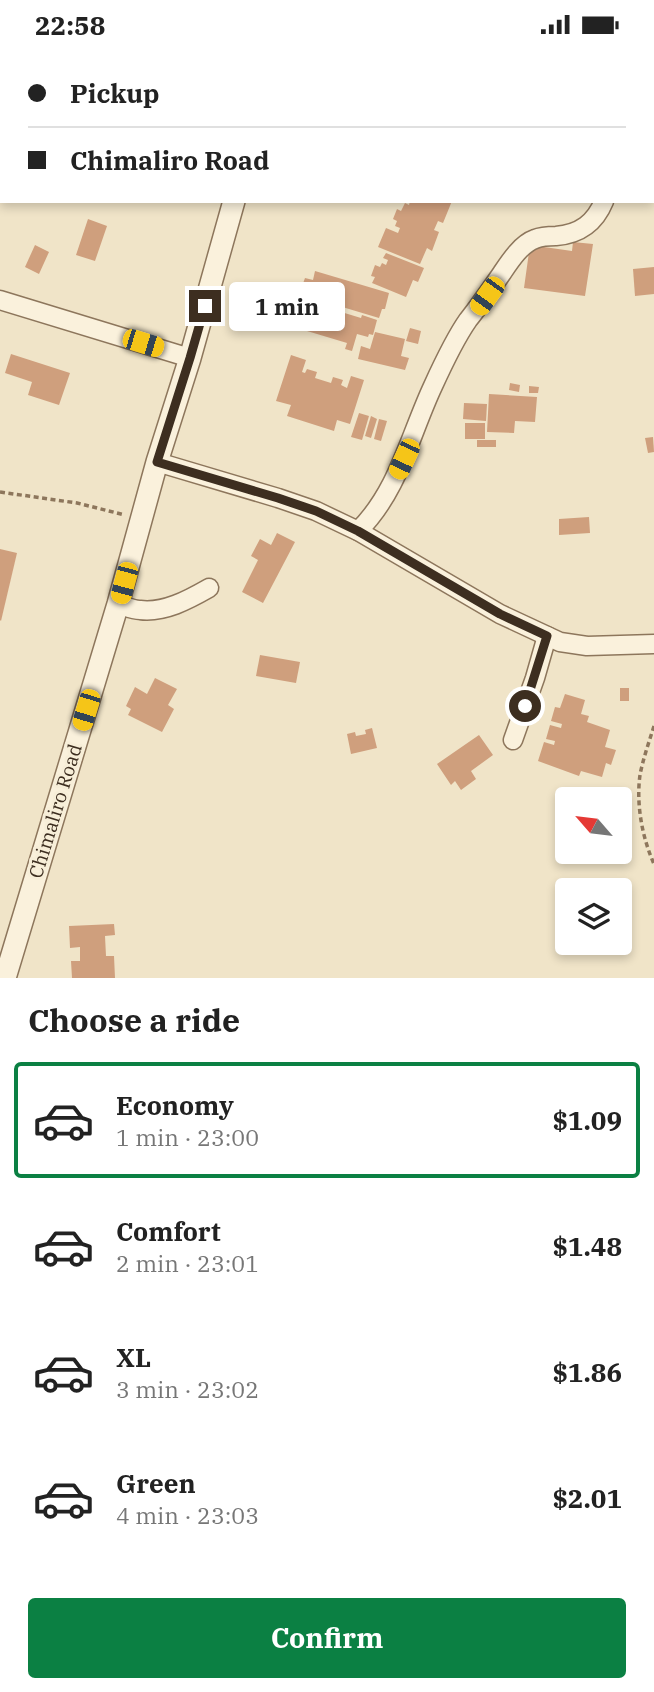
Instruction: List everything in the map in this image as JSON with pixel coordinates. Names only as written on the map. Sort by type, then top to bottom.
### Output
[{"type":"street","name":"Chimaliro Road","points":[[5,978],[118,604],[233,203]]},
{"type":"street","points":[[358,531],[374,514],[391,486],[426,401],[455,343],[503,271],[527,243],[537,237],[574,233],[587,227],[596,218],[603,203]]},
{"type":"street","points":[[0,300],[190,358]]},
{"type":"street","points":[[157,462],[316,511],[358,531],[500,614],[560,642],[587,646],[654,644]]},
{"type":"street","points":[[118,604],[138,610],[156,610],[172,606],[209,588]]},
{"type":"street","points":[[513,740],[547,636]]},
{"type":"path","points":[[0,492],[77,503],[141,519]]},
{"type":"path","points":[[654,726],[640,772],[638,803],[643,832],[654,863]]},
{"type":"building","points":[[405,203],[451,203],[443,223],[438,221],[434,230],[439,232],[432,251],[427,248],[420,264],[378,247],[386,228],[398,233],[400,228],[395,226],[397,221],[393,219],[397,209],[401,211]]},
{"type":"building","points":[[88,219],[107,226],[95,261],[76,255]]},
{"type":"building","points":[[573,242],[593,244],[585,296],[524,288],[530,245],[572,251]]},
{"type":"building","points":[[35,245],[49,252],[39,274],[25,267]]},
{"type":"building","points":[[386,253],[424,268],[418,282],[413,280],[406,297],[372,283],[375,277],[371,276],[375,265],[386,265],[388,260],[383,258]]},
{"type":"building","points":[[654,267],[654,294],[635,296],[633,269]]},
{"type":"building","points":[[315,271],[389,293],[385,309],[382,309],[379,318],[307,294],[308,291],[301,289],[305,278],[313,280]]},
{"type":"building","points":[[305,301],[361,318],[362,315],[377,320],[373,335],[369,334],[368,337],[357,334],[352,351],[345,349],[347,343],[297,328]]},
{"type":"building","points":[[410,328],[421,331],[418,344],[406,341]]},
{"type":"building","points":[[375,332],[405,339],[401,356],[409,358],[405,370],[358,359],[361,346],[370,349]]},
{"type":"building","points":[[11,354],[70,373],[59,405],[28,395],[32,382],[5,373]]},
{"type":"building","points":[[291,355],[306,360],[302,372],[305,373],[307,369],[317,372],[315,378],[331,383],[333,377],[343,380],[341,385],[347,388],[351,376],[364,380],[350,424],[337,420],[334,431],[287,416],[291,405],[276,401]]},
{"type":"building","points":[[510,383],[520,385],[519,392],[509,390]]},
{"type":"building","points":[[529,386],[539,387],[538,393],[529,393]]},
{"type":"building","points":[[489,394],[537,397],[535,422],[515,421],[514,433],[487,432]]},
{"type":"building","points":[[464,403],[487,404],[486,421],[463,419]]},
{"type":"building","points":[[359,413],[369,416],[362,440],[351,437]]},
{"type":"building","points":[[371,416],[377,419],[371,438],[365,436]]},
{"type":"building","points":[[379,419],[387,421],[381,441],[374,439]]},
{"type":"building","points":[[465,423],[485,423],[485,439],[465,439]]},
{"type":"building","points":[[653,437],[654,452],[648,453],[645,438]]},
{"type":"building","points":[[477,440],[496,440],[496,447],[477,447]]},
{"type":"building","points":[[589,517],[590,533],[559,535],[559,519]]},
{"type":"building","points":[[277,533],[295,542],[263,603],[242,592],[258,560],[251,556],[260,539],[271,545]]},
{"type":"building","points":[[0,549],[17,553],[1,621],[0,620]]},
{"type":"building","points":[[260,655],[300,662],[296,683],[256,676]]},
{"type":"building","points":[[155,678],[177,689],[168,705],[174,709],[162,732],[128,715],[131,709],[126,706],[135,687],[147,694]]},
{"type":"building","points":[[620,688],[629,688],[629,701],[620,701]]},
{"type":"building","points":[[565,694],[585,700],[581,714],[589,716],[587,722],[610,730],[605,747],[616,750],[611,765],[606,763],[602,777],[581,771],[579,776],[538,761],[544,742],[554,745],[555,741],[546,739],[550,725],[561,728],[562,724],[551,721],[555,707],[560,708]]},
{"type":"building","points":[[372,728],[377,748],[351,754],[347,734],[366,734],[365,730]]},
{"type":"building","points":[[479,735],[493,755],[471,771],[476,779],[461,790],[455,781],[451,785],[437,764]]},
{"type":"building","points":[[114,924],[115,935],[105,936],[106,956],[114,956],[115,978],[72,978],[71,961],[80,961],[80,947],[70,948],[69,926]]},
{"type":"route","points":[[205,306],[157,462],[316,511],[358,531],[500,614],[547,636],[525,706]]}]
